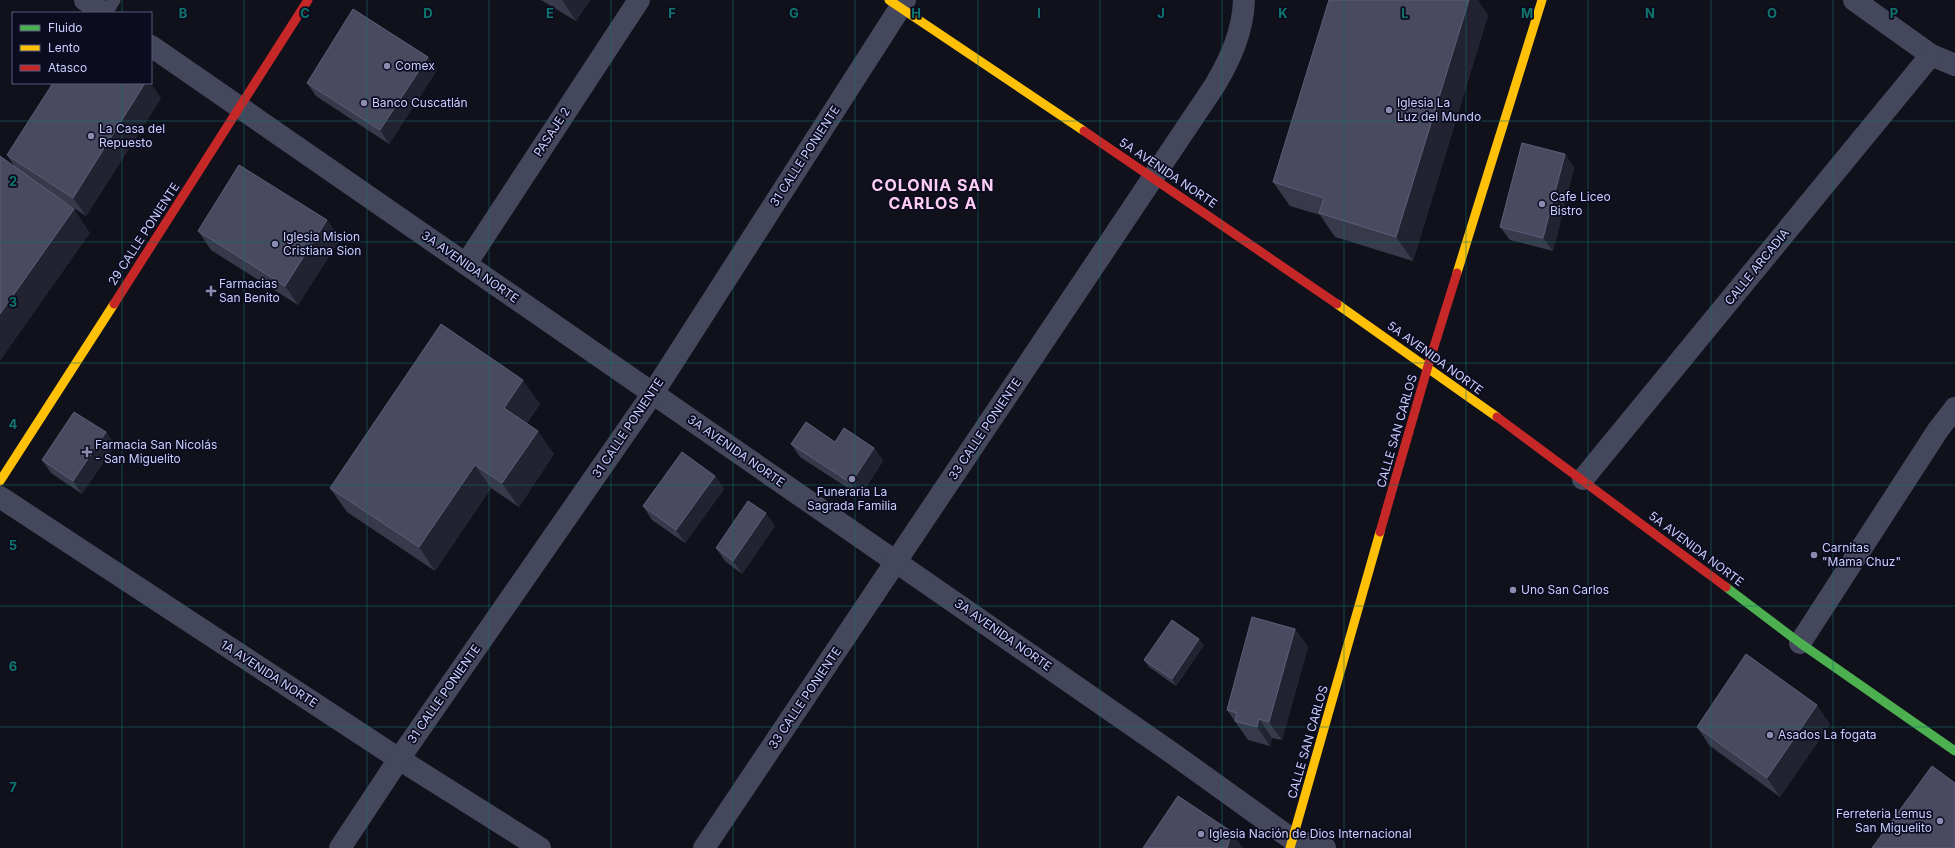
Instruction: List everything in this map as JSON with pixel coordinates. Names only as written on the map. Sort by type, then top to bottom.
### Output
[{"type":"street","points":[[85,0],[103,12]]},
{"type":"street","name":"29 CALLE PONIENTE","points":[[0,481],[308,0]]},
{"type":"street","name":"PASAJE 2","points":[[466,264],[639,0]]},
{"type":"street","name":"33 CALLE PONIENTE","points":[[704,848],[1226,67],[1240,33],[1244,0]]},
{"type":"street","name":"CALLE SAN CARLOS","points":[[1291,844],[1428,366],[1542,0]]},
{"type":"street","points":[[1854,0],[1931,55],[1955,65]]},
{"type":"street","name":"5A AVENIDA NORTE","points":[[898,3],[1153,176],[1428,366],[1584,479],[1800,643],[1955,751]]},
{"type":"street","name":"31 CALLE PONIENTE","points":[[340,848],[399,759],[653,393],[898,3]]},
{"type":"street","name":"3A AVENIDA NORTE","points":[[152,47],[1172,753],[1291,844],[1325,848]]},
{"type":"street","name":"CALLE ARCADIA","points":[[1584,479],[1931,55]]},
{"type":"street","points":[[1800,643],[1938,430],[1955,408]]},
{"type":"street","name":"1A AVENIDA NORTE","points":[[0,497],[399,759],[540,848]]},
{"type":"lane","points":[[106,12],[114,0]]},
{"type":"building","name":"Iglesia La Luz del Mundo","points":[[1329,0],[1469,0],[1396,237],[1319,213],[1324,198],[1273,182]]},
{"type":"building","points":[[353,9],[428,57],[380,130],[307,83]]},
{"type":"building","name":"La Casa del Repuesto","points":[[52,84],[144,84],[73,198],[7,155]]},
{"type":"building","name":"Cafe Liceo Bistro","points":[[1522,143],[1565,154],[1543,238],[1500,227]]},
{"type":"building","points":[[0,156],[74,209],[0,314]]},
{"type":"building","name":"Iglesia Mision Cristiana Sion","points":[[239,165],[327,220],[285,286],[198,231]]},
{"type":"building","points":[[441,324],[523,380],[504,408],[538,431],[502,483],[475,465],[419,547],[330,488]]},
{"type":"building","points":[[74,412],[106,432],[73,481],[42,460]]},
{"type":"building","name":"Funeraria La Sagrada Familia","points":[[806,422],[835,442],[844,428],[874,448],[851,483],[791,444]]},
{"type":"building","points":[[682,452],[715,476],[676,530],[643,506]]},
{"type":"building","points":[[748,501],[766,513],[733,561],[716,548]]},
{"type":"building","points":[[1252,617],[1295,629],[1269,722],[1259,719],[1257,727],[1235,721],[1237,713],[1227,710]]},
{"type":"building","points":[[1172,620],[1199,639],[1172,679],[1144,660]]},
{"type":"building","name":"Asados La fogata","points":[[1746,654],[1817,705],[1767,778],[1697,727]]},
{"type":"building","points":[[1932,766],[1955,783],[1955,848],[1872,848]]},
{"type":"building","points":[[1178,796],[1232,832],[1227,848],[1143,848]]},
{"type":"traffic: fast","points":[[1726,587],[1800,643],[1955,751]]},
{"type":"traffic: slow","points":[[889,0],[1084,131]]},
{"type":"traffic: slow","points":[[1457,273],[1542,0]]},
{"type":"traffic: slow","points":[[0,481],[114,304]]},
{"type":"traffic: slow","points":[[1337,304],[1497,417]]},
{"type":"traffic: slow","points":[[1290,848],[1380,532]]},
{"type":"traffic: jam","points":[[114,304],[308,0]]},
{"type":"traffic: jam","points":[[1084,131],[1337,304]]},
{"type":"traffic: jam","points":[[1380,532],[1428,366],[1457,273]]},
{"type":"traffic: jam","points":[[1497,417],[1726,587]]},
{"type":"place","name":"Comex","points":[[387,66]]},
{"type":"place","name":"Banco Cuscatlán","points":[[364,103]]},
{"type":"place","name":"Iglesia La Luz del Mundo","points":[[1389,110]]},
{"type":"place","name":"La Casa del Repuesto","points":[[91,136]]},
{"type":"place","name":"Cafe Liceo Bistro","points":[[1542,204]]},
{"type":"place","name":"Iglesia Mision Cristiana Sion","points":[[275,244]]},
{"type":"place","name":"Farmacias San Benito","points":[[211,291]]},
{"type":"place","name":"Farmacia San Nicolás - San Miguelito","points":[[87,452]]},
{"type":"place","name":"Funeraria La Sagrada Familia","points":[[852,479]]},
{"type":"place","name":"Carnitas \"Mama Chuz\"","points":[[1814,555]]},
{"type":"place","name":"Uno San Carlos","points":[[1513,590]]},
{"type":"place","name":"Asados La fogata","points":[[1770,735]]},
{"type":"place","name":"Ferreteria Lemus San Miguelito","points":[[1940,821]]},
{"type":"place","name":"Iglesia Nación de Dios Internacional","points":[[1201,834]]},
{"type":"district","name":"COLONIA SAN CARLOS A","points":[[933,194]]}]
